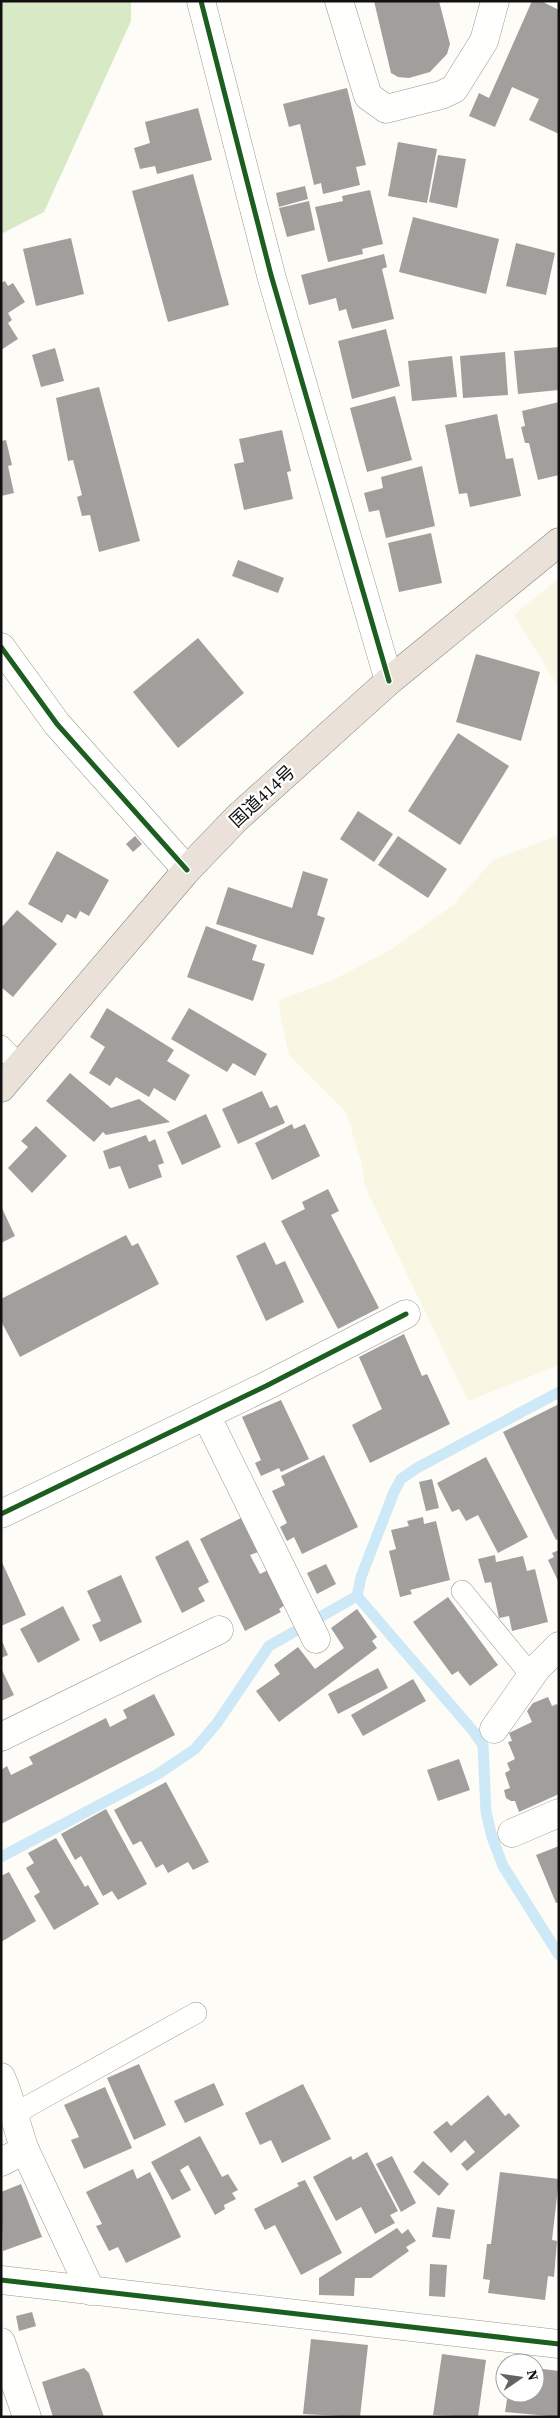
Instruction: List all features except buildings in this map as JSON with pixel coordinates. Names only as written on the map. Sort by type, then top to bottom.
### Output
[{"type":"highway","name":"国道414号","points":[[1,1088],[187,870],[237,818],[389,681],[559,542]]},
{"type":"street","points":[[201,1],[271,275],[389,681]]},
{"type":"street","points":[[340,1],[368,96],[386,109],[441,95],[454,89],[484,41],[495,1]]},
{"type":"street","points":[[1,647],[57,724],[187,870]]},
{"type":"street","points":[[1,1514],[206,1415],[406,1314]]},
{"type":"street","points":[[206,1415],[311,1629]]},
{"type":"street","points":[[1,1737],[219,1630]]},
{"type":"street","points":[[494,1729],[531,1675],[559,1646]]},
{"type":"street","points":[[512,1833],[559,1814]]},
{"type":"street","points":[[1,2076],[12,2100],[14,2114],[13,2156],[91,2291]]},
{"type":"street","points":[[1,2280],[559,2344]]},
{"type":"street","points":[[1,2342],[27,2417]]},
{"type":"lane","points":[[1,1046],[20,1066]]},
{"type":"lane","points":[[462,1592],[531,1675]]},
{"type":"lane","points":[[14,2114],[196,2013]]},
{"type":"shaded area","points":[[559,578],[559,688],[514,615]]},
{"type":"shaded area","points":[[559,835],[559,1365],[468,1401],[365,1187],[361,1162],[346,1112],[289,1055],[281,1021],[279,1000],[333,980],[392,949],[453,905],[493,860]]},
{"type":"green space","points":[[1,1],[131,1],[131,21],[44,212],[1,234]]},
{"type":"waterway","points":[[1,1857],[158,1774],[195,1749],[217,1723],[269,1646],[357,1596],[361,1577],[394,1492],[401,1479],[417,1468],[559,1392]]},
{"type":"waterway","points":[[357,1596],[474,1732],[483,1745],[486,1812],[492,1837],[503,1866],[559,1955]]},
{"type":"cycle path","points":[[201,1],[271,275],[389,681]]},
{"type":"cycle path","points":[[1,647],[57,724],[187,870]]},
{"type":"cycle path","points":[[1,1514],[266,1386],[406,1314]]},
{"type":"cycle path","points":[[1,2280],[559,2344]]}]
